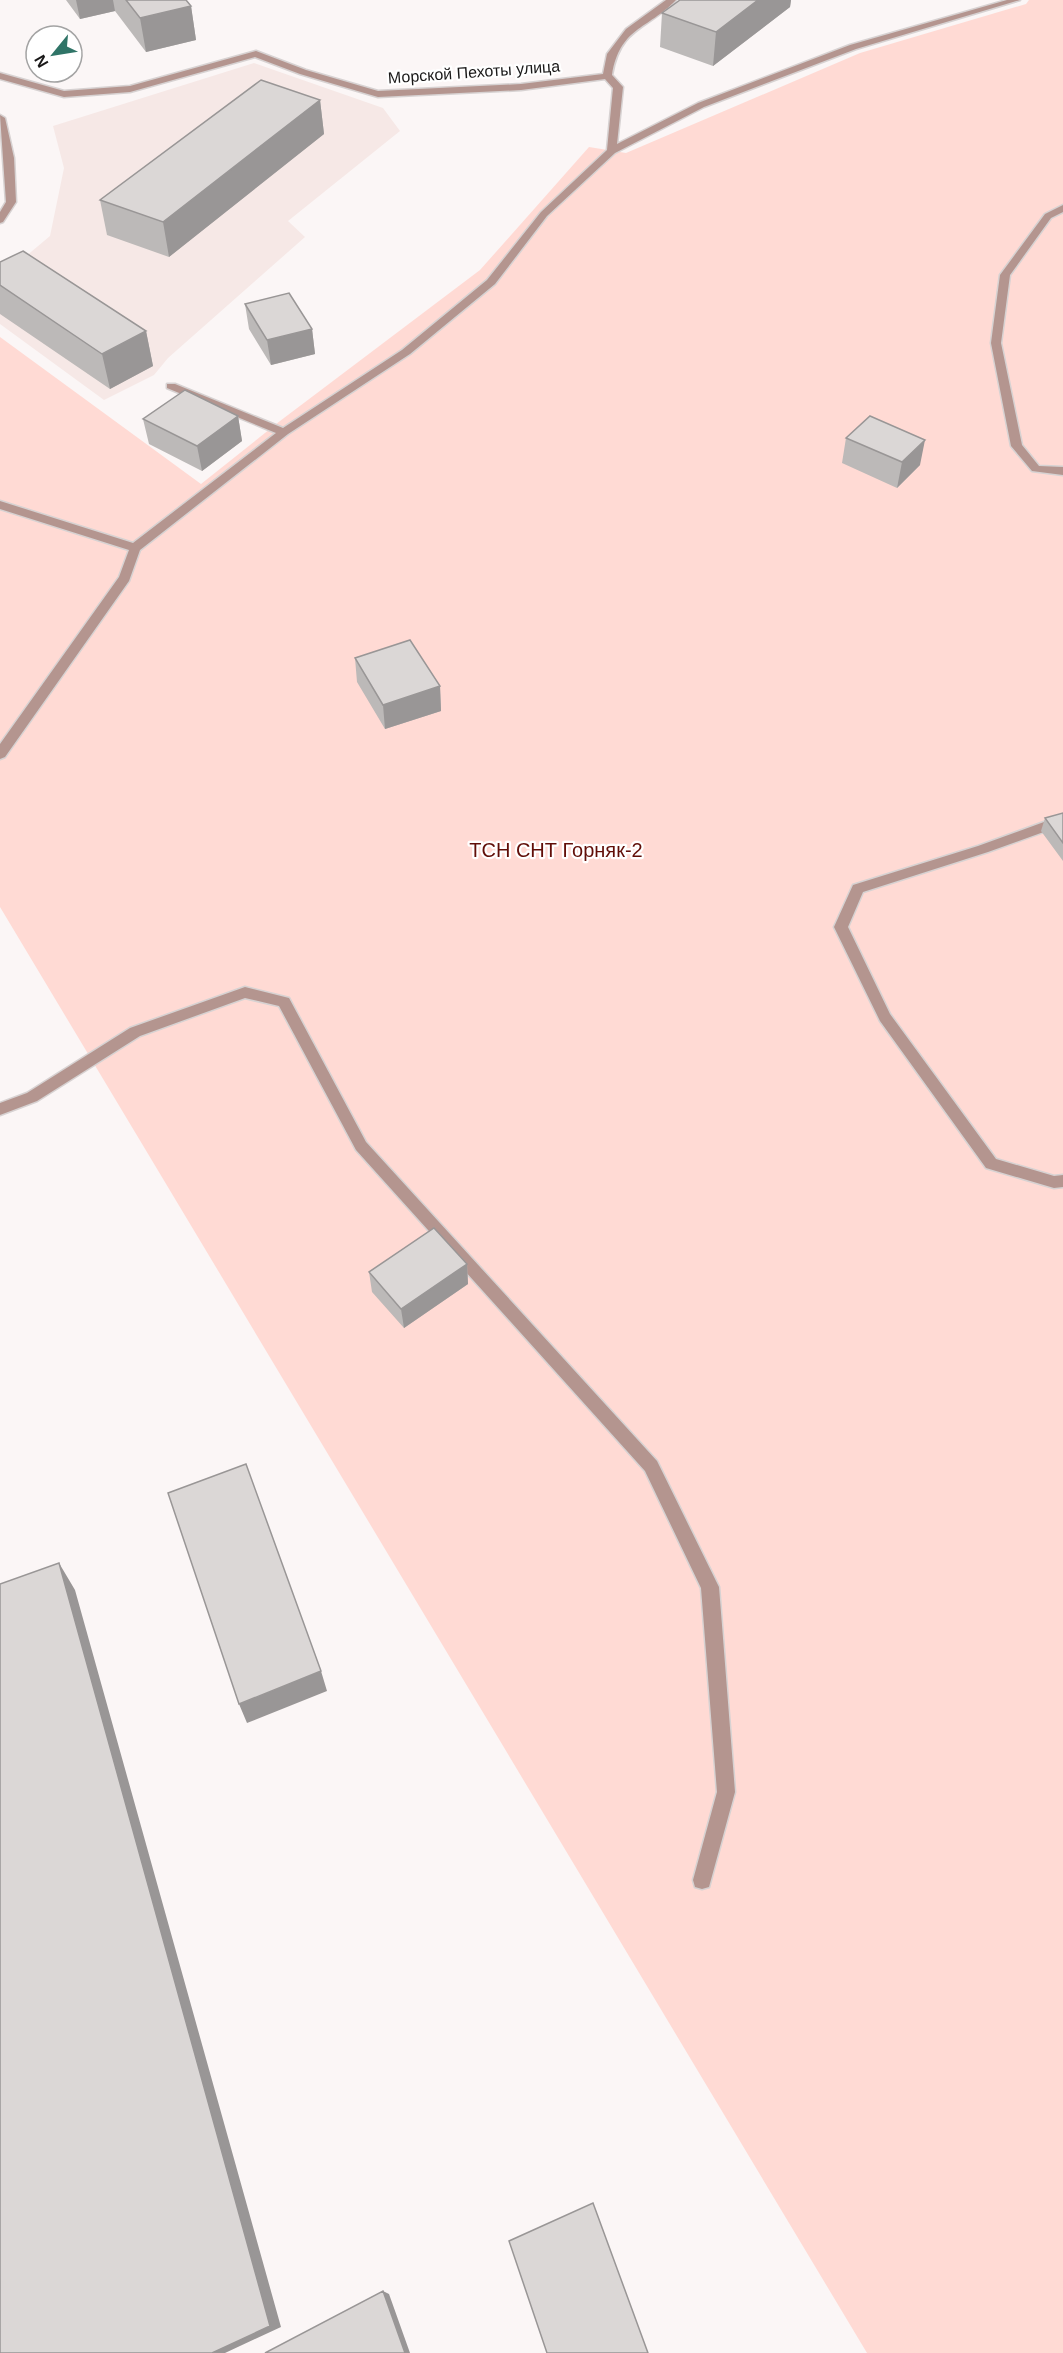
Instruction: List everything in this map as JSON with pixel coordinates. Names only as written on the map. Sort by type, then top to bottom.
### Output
[{"type":"street","points":[[612,151],[618,87],[607,76],[611,54],[630,31],[672,0]]},
{"type":"street","points":[[0,754],[125,578],[135,548],[284,432],[406,352],[491,282],[544,214],[612,151],[701,105],[853,47],[1016,0]]},
{"type":"street","name":"Морской Пехоты улица","points":[[0,76],[64,94],[119,90],[256,54],[303,72],[378,94],[521,87],[607,76]]},
{"type":"street","points":[[0,118],[9,158],[11,202],[0,220]]},
{"type":"street","points":[[1063,207],[1048,216],[1005,275],[996,343],[1017,446],[1036,469],[1063,471]]},
{"type":"street","points":[[171,386],[284,432]]},
{"type":"street","points":[[0,505],[135,548]]},
{"type":"street","points":[[1063,820],[983,849],[858,889],[841,927],[885,1017],[991,1164],[1054,1182],[1063,1181]]},
{"type":"street","points":[[0,1109],[32,1096],[135,1032],[245,992],[284,1002],[360,1146],[651,1466],[710,1587],[726,1792],[702,1880]]},
{"type":"shaded area","points":[[254,63],[383,108],[400,131],[288,221],[305,237],[168,358],[154,375],[104,400],[0,324],[0,278],[50,236],[64,168],[53,126]]},
{"type":"green space","name":"ТСН СНТ Горняк-2","points":[[1029,0],[1063,0],[1063,2353],[867,2353],[0,907],[0,337],[201,484],[280,421],[480,270],[589,147],[626,153],[860,53],[1026,4]]},
{"type":"building","points":[[126,0],[186,0],[191,6],[140,18]]},
{"type":"building","points":[[680,0],[758,0],[716,32],[662,13]]},
{"type":"building","points":[[261,80],[320,100],[163,222],[100,200]]},
{"type":"building","points":[[23,251],[146,331],[102,354],[0,285],[0,262]]},
{"type":"building","points":[[289,293],[312,329],[267,340],[245,304]]},
{"type":"building","points":[[185,390],[238,416],[197,446],[143,419]]},
{"type":"building","points":[[870,416],[925,440],[902,462],[846,438]]},
{"type":"building","points":[[410,640],[440,686],[383,705],[355,658]]},
{"type":"building","points":[[1063,813],[1063,843],[1045,818]]},
{"type":"building","points":[[434,1228],[467,1264],[401,1309],[369,1272]]},
{"type":"building","points":[[246,1464],[321,1671],[239,1704],[168,1493]]},
{"type":"building","points":[[59,1563],[270,2326],[212,2353],[0,2353],[0,1584]]},
{"type":"building","points":[[593,2203],[648,2353],[547,2353],[509,2241]]},
{"type":"building","points":[[383,2291],[405,2353],[265,2353]]}]
